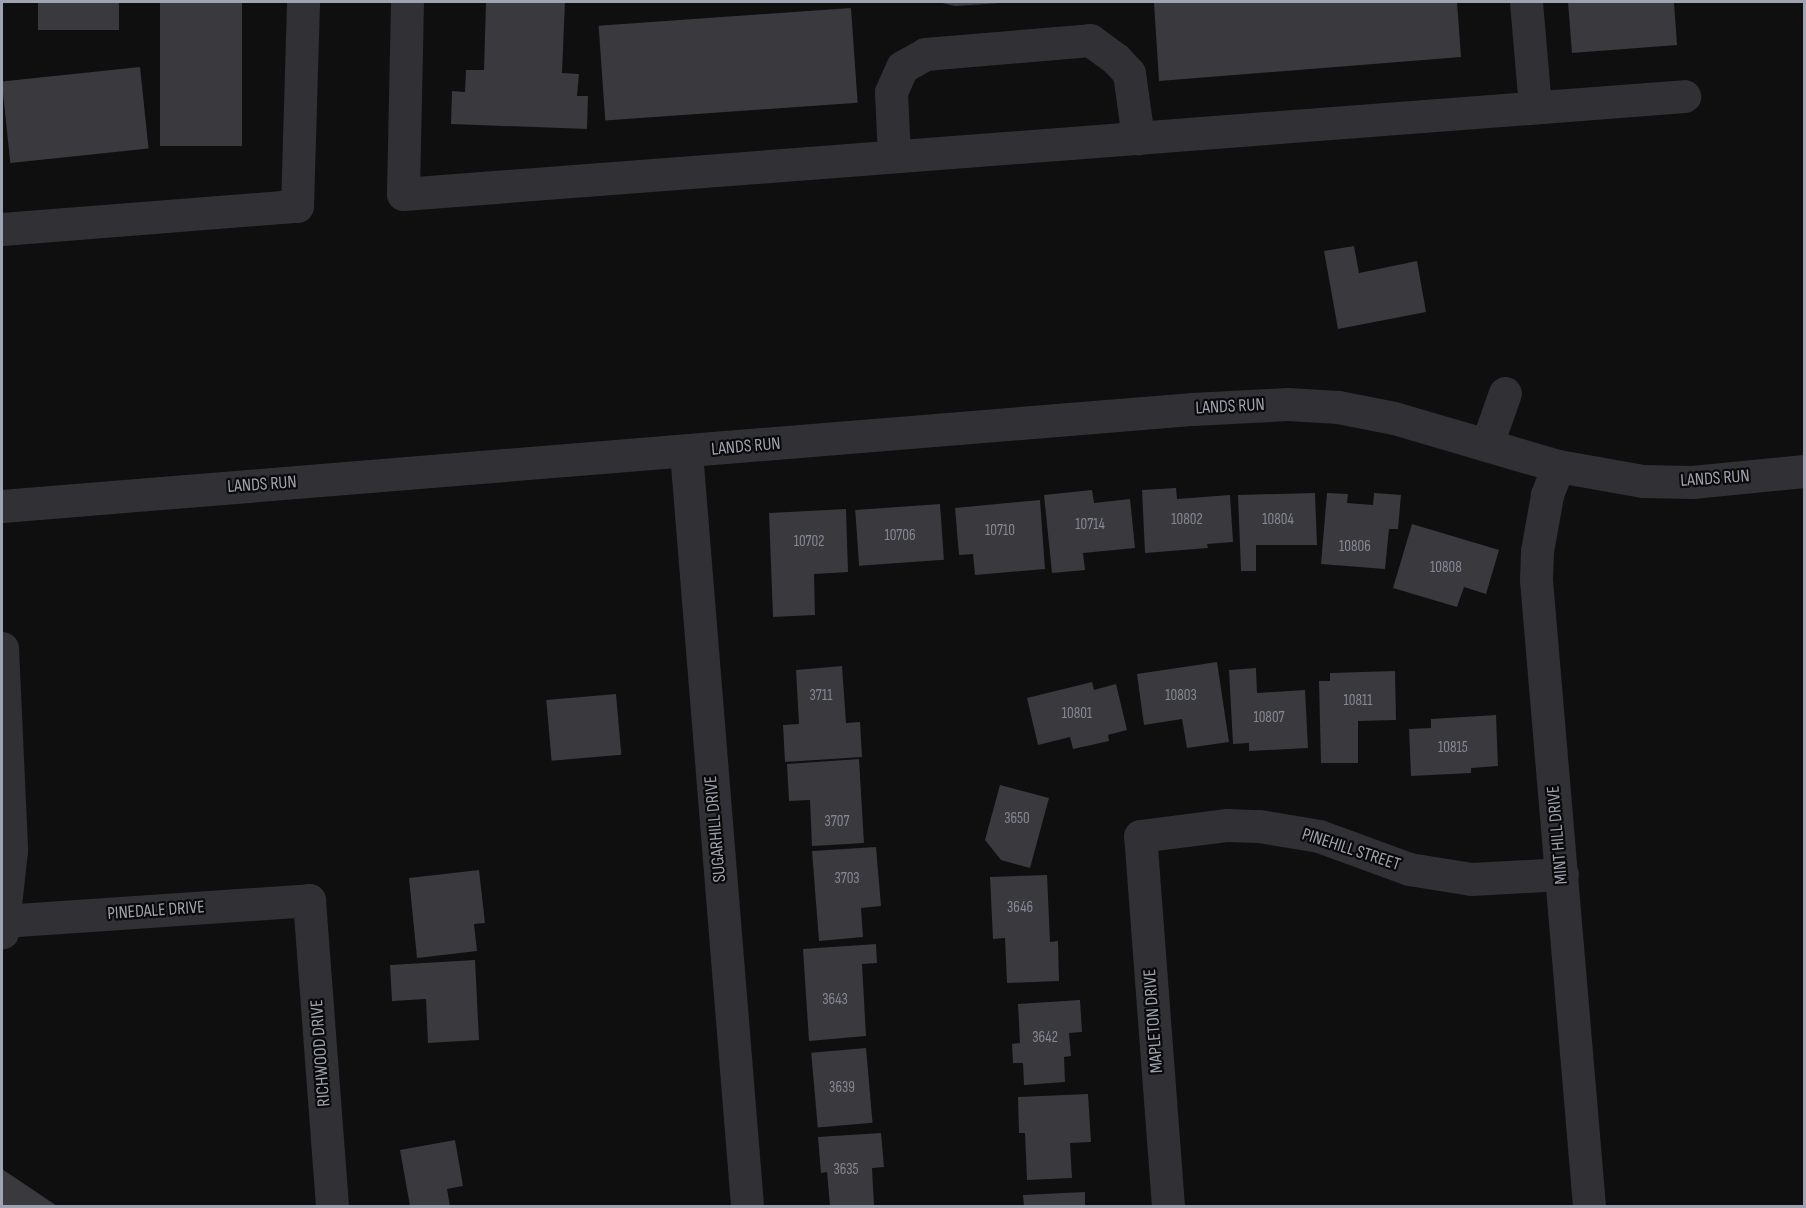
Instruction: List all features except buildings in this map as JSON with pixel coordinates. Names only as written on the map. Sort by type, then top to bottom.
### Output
[{"type":"street","points":[[2,229],[297,206],[303,2]]},
{"type":"street","points":[[407,2],[403,194],[1684,96]]},
{"type":"street","points":[[1526,2],[1535,107]]},
{"type":"street","points":[[894,156],[891,92],[902,68],[925,54],[1090,40],[1116,59],[1129,73],[1138,138]]},
{"type":"street","points":[[1487,444],[1505,393]]},
{"type":"street","name":"LANDS RUN","points":[[2,506],[1181,410],[1287,404],[1338,407],[1394,418],[1558,466],[1643,481],[1672,482],[1804,471]]},
{"type":"street","name":"SUGARHILL DRIVE","points":[[686,452],[747,1206]]},
{"type":"street","name":"MINT HILL DRIVE","points":[[1558,466],[1548,495],[1537,551],[1536,580],[1588,1206]]},
{"type":"street","points":[[2,648],[11,850],[2,927]]},
{"type":"street","name":"PINEHILL STREET","points":[[1140,836],[1227,825],[1258,826],[1319,836],[1409,869],[1471,879],[1562,874]]},
{"type":"street","name":"MAPLETON DRIVE","points":[[1140,836],[1168,1206]]},
{"type":"street","name":"PINEDALE DRIVE","points":[[2,927],[309,900]]},
{"type":"street","name":"RICHWOOD DRIVE","points":[[309,900],[332,1206]]}]
